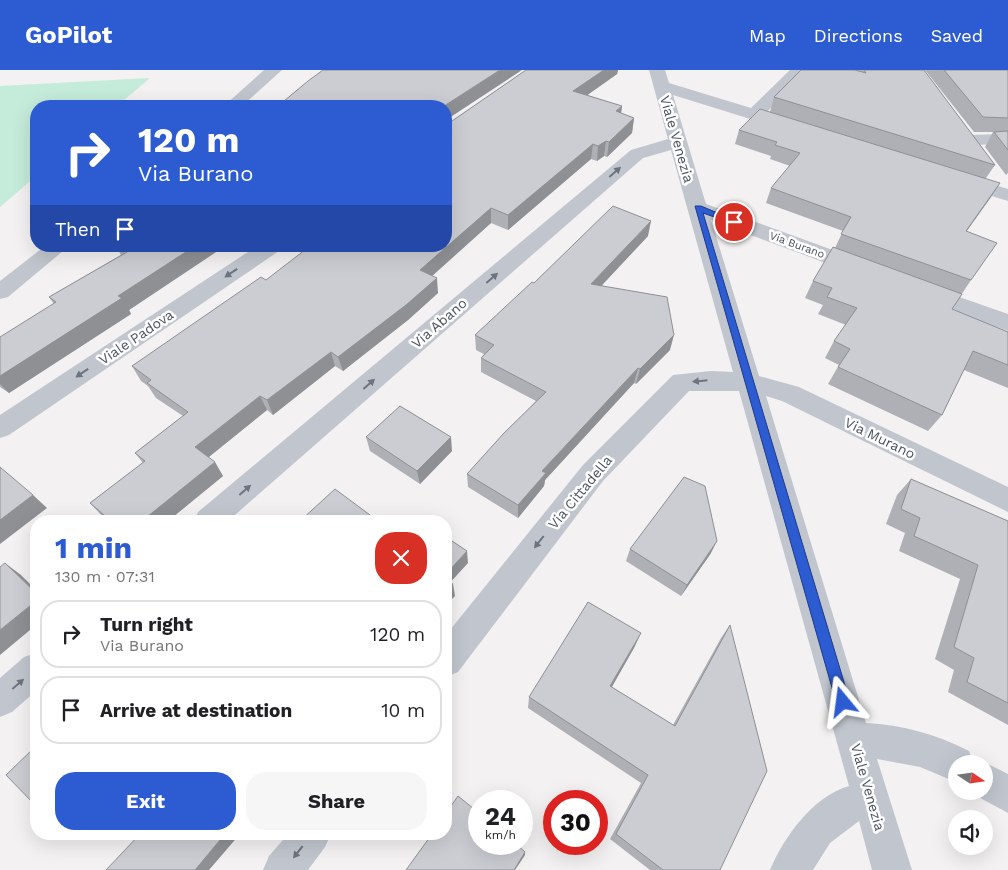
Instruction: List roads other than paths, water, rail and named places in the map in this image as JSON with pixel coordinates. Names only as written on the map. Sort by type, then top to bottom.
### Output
[{"type":"street","points":[[239,100],[274,70]]},
{"type":"street","points":[[754,115],[799,70]]},
{"type":"street","points":[[660,78],[754,115],[801,130]]},
{"type":"street","name":"Viale Venezia","points":[[660,78],[892,870]]},
{"type":"street","points":[[956,124],[979,155]]},
{"type":"street","points":[[968,140],[1008,140]]},
{"type":"street","name":"Via Abano","points":[[215,515],[637,154],[678,142]]},
{"type":"street","points":[[991,171],[1008,195]]},
{"type":"street","points":[[942,174],[1008,195]]},
{"type":"street","name":"Via Burano","points":[[698,208],[1008,323]]},
{"type":"street","points":[[0,292],[51,252]]},
{"type":"street","name":"Viale Padova","points":[[0,428],[263,252]]},
{"type":"street","name":"Via Cittadella","points":[[452,653],[593,473],[682,382],[711,380],[749,382]]},
{"type":"street","name":"Via Murano","points":[[749,382],[790,394],[1008,500]]},
{"type":"street","points":[[0,700],[30,673]]},
{"type":"street","points":[[854,740],[886,741],[914,747],[948,759]]},
{"type":"street","points":[[993,786],[1008,795]]},
{"type":"street","points":[[790,870],[817,830],[846,805],[871,799]]},
{"type":"street","points":[[284,870],[307,840]]}]
